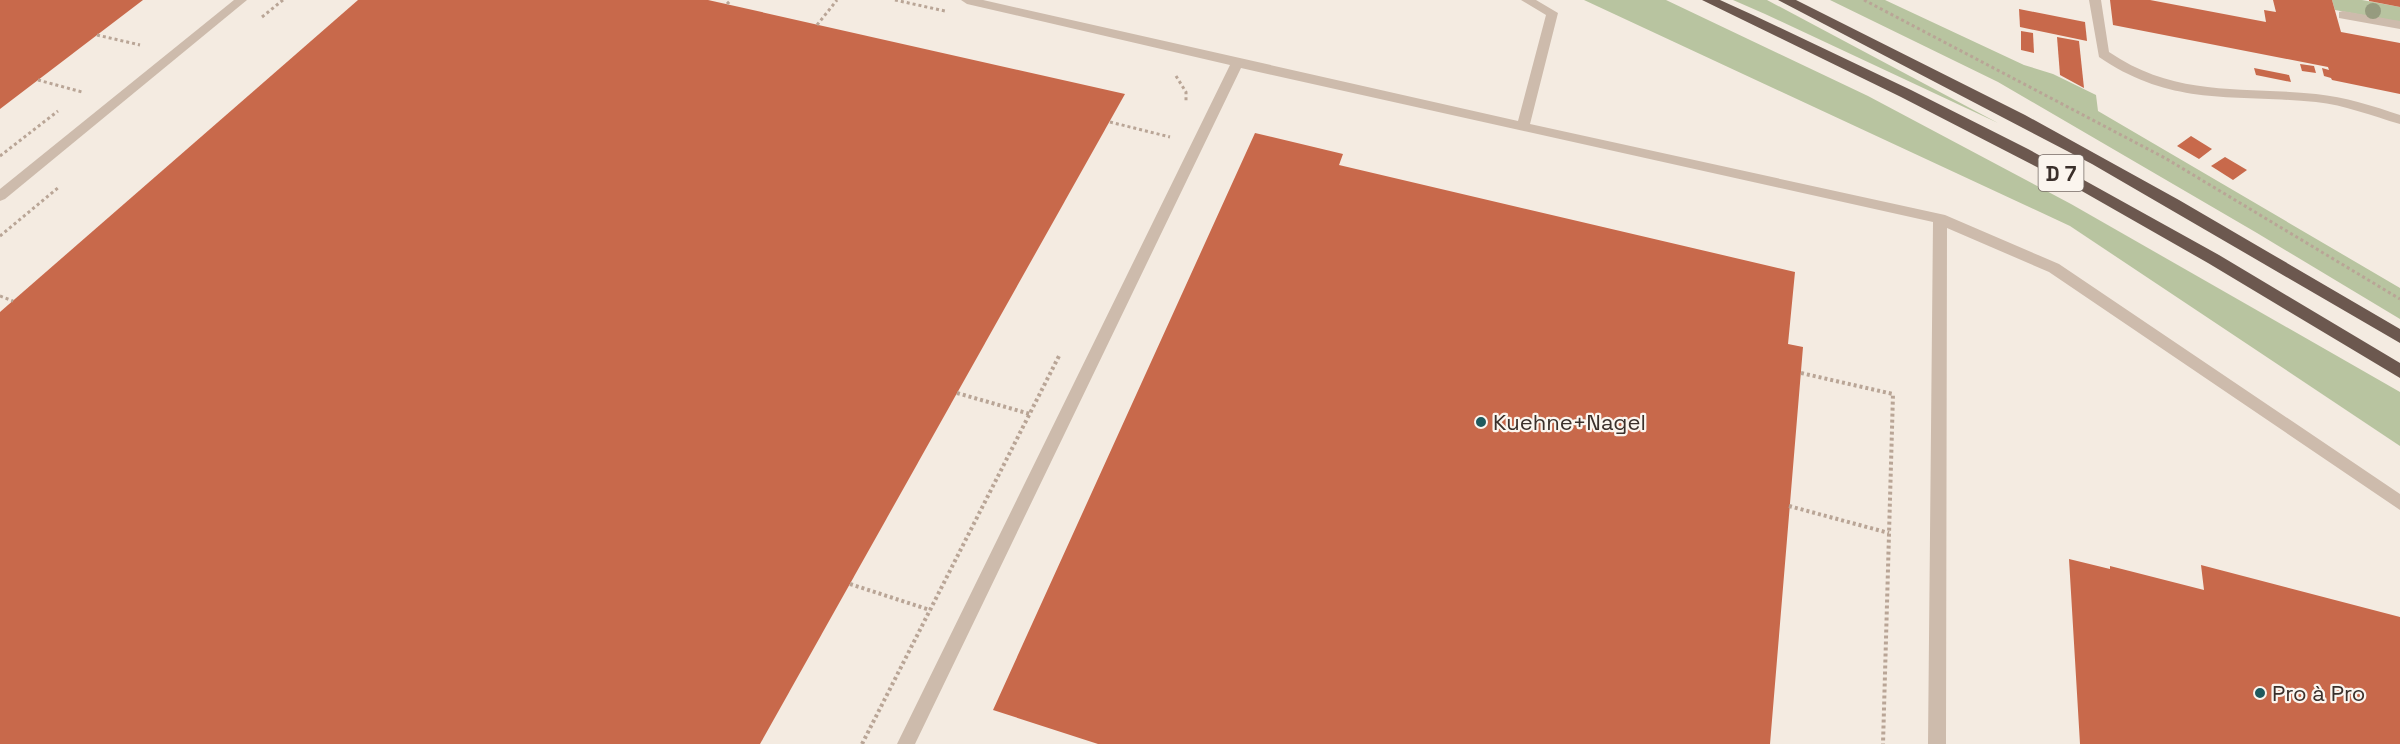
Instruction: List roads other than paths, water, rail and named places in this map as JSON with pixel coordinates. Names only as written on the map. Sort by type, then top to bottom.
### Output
[{"type":"highway","name":"D 7","points":[[1709,0],[1829,55],[2024,153],[2179,238],[2400,371]]},
{"type":"highway","name":"D 7","points":[[1785,0],[2102,164],[2265,256],[2400,337]]},
{"type":"lane","points":[[0,196],[241,0]]},
{"type":"lane","points":[[967,0],[1237,63],[1940,219],[2054,268],[2400,503]]},
{"type":"lane","points":[[1523,126],[1552,13],[1527,0]]},
{"type":"lane","points":[[2095,0],[2103,54],[2121,68],[2158,83],[2193,91],[2316,99],[2381,113],[2400,120]]},
{"type":"lane","points":[[2343,15],[2400,25]]},
{"type":"lane","points":[[906,744],[1237,63]]},
{"type":"lane","points":[[1937,744],[1940,219]]},
{"type":"place","name":"Kuehne+Nagel","points":[[1481,422]]},
{"type":"place","name":"Pro à Pro","points":[[2260,693]]}]
